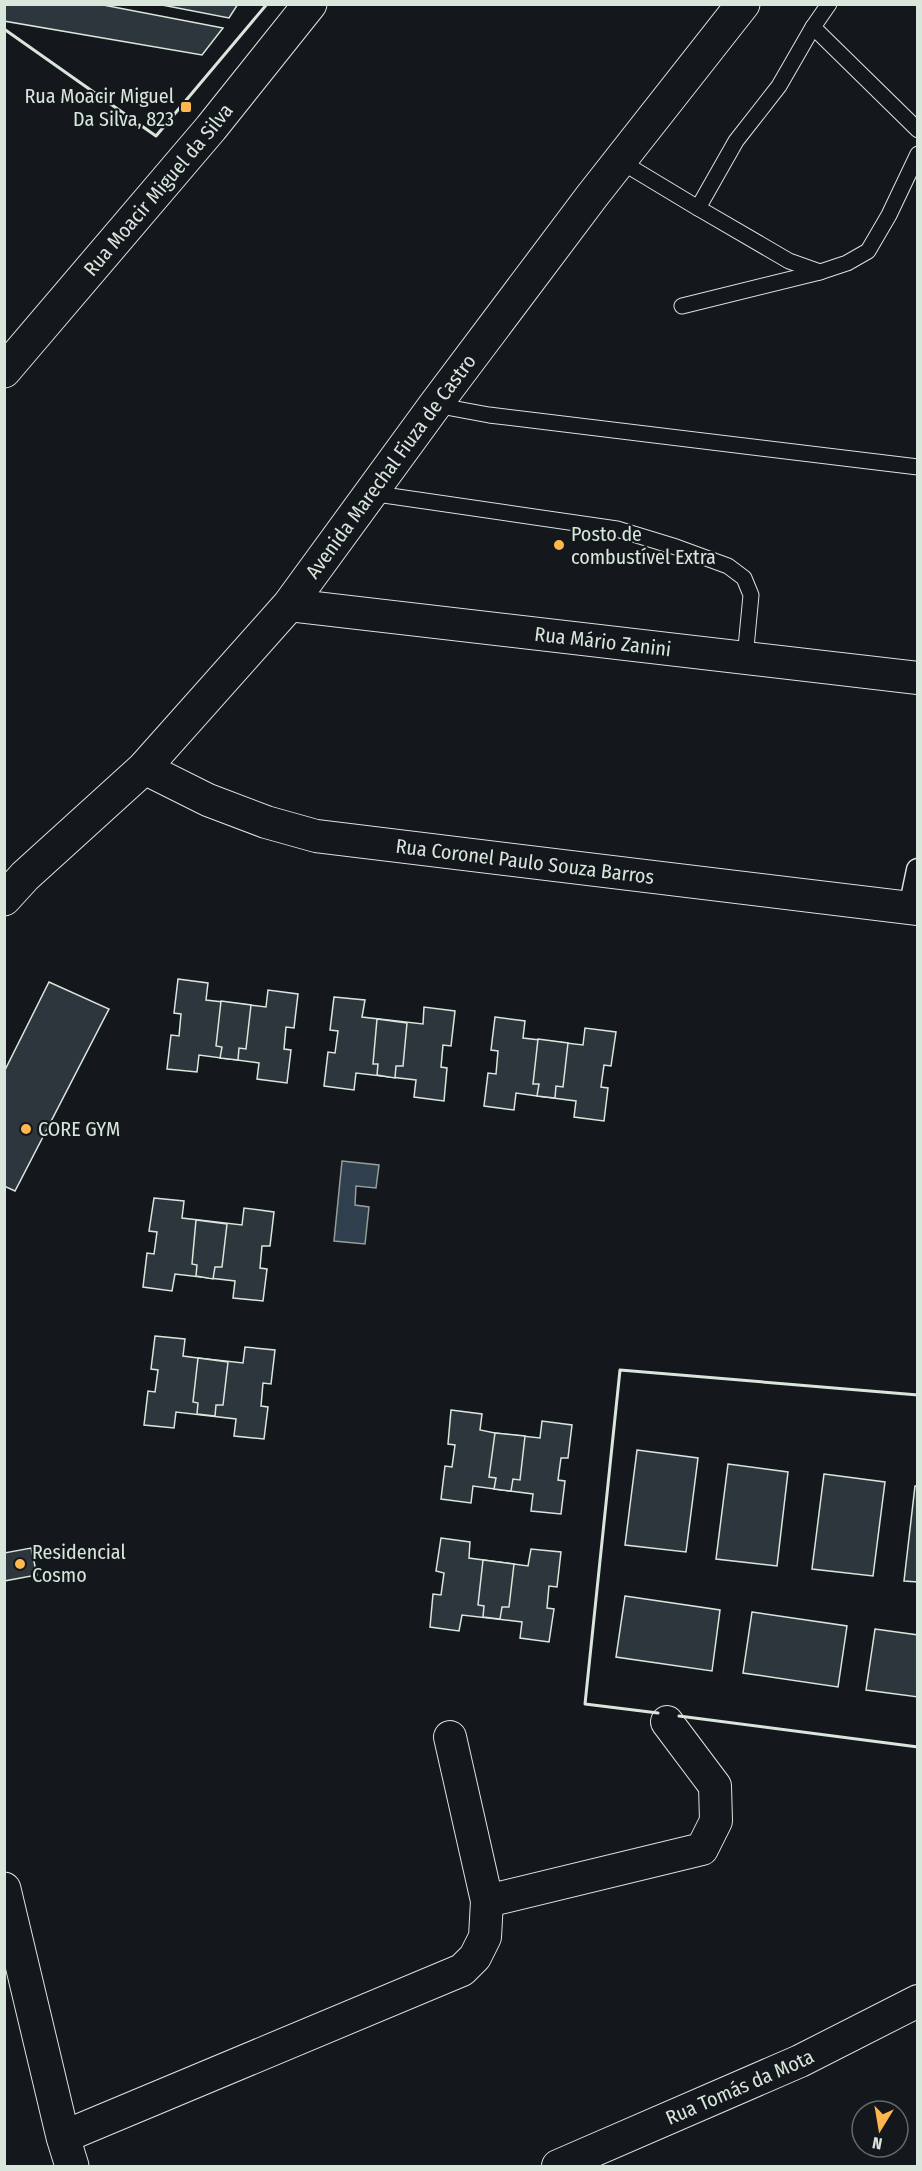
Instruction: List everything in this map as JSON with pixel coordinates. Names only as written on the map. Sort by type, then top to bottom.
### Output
[{"type":"main road","name":"Rua Moacir Miguel da Silva","points":[[4,371],[211,128],[310,4]]},
{"type":"main road","name":"Avenida Marechal Fiuza de Castro","points":[[4,899],[25,876],[144,768],[289,605],[435,405],[620,161],[743,4]]},
{"type":"main road","points":[[4,1890],[67,2152]]},
{"type":"street","name":"Rua Mário Zanini","points":[[289,605],[918,678]]},
{"type":"street","name":"Rua Coronel Paulo Souza Barros","points":[[144,768],[208,800],[266,822],[316,836],[914,909]]},
{"type":"street","points":[[914,909],[918,870]]},
{"type":"street","points":[[487,1901],[702,1850],[716,1821],[715,1786],[667,1722]]},
{"type":"street","points":[[67,2152],[462,1970],[476,1957],[485,1937],[487,1901],[450,1737]]},
{"type":"street","name":"Rua Tomás da Mota","points":[[558,2166],[800,2061],[918,2001]]},
{"type":"lane","points":[[699,208],[736,141],[779,86],[829,4]]},
{"type":"lane","points":[[813,27],[918,130]]},
{"type":"lane","points":[[682,306],[820,272],[846,263],[868,251],[918,154]]},
{"type":"lane","points":[[620,161],[789,261],[820,272]]},
{"type":"lane","points":[[435,405],[489,415],[918,467]]},
{"type":"lane","points":[[370,493],[618,529],[728,566],[744,578],[751,595],[745,658]]},
{"type":"water","points":[[342,1161],[379,1165],[376,1188],[356,1186],[355,1205],[369,1207],[365,1244],[334,1241]]},
{"type":"building","points":[[5,4],[98,4],[223,28],[202,55],[4,21]]},
{"type":"building","points":[[157,4],[238,4],[229,18]]},
{"type":"building","points":[[178,979],[208,983],[206,1000],[266,1007],[268,990],[298,994],[294,1028],[286,1027],[284,1049],[291,1050],[287,1083],[257,1079],[259,1063],[199,1055],[197,1072],[167,1069],[171,1035],[179,1036],[181,1014],[174,1013]]},
{"type":"building","name":"CORE GYM","points":[[49,982],[109,1009],[15,1191],[4,1186],[4,1072]]},
{"type":"building","points":[[334,997],[365,1000],[362,1017],[423,1024],[424,1007],[455,1011],[451,1046],[443,1045],[441,1067],[447,1068],[444,1101],[414,1097],[416,1080],[356,1073],[354,1090],[324,1086],[328,1052],[335,1053],[338,1031],[330,1030]]},
{"type":"building","points":[[221,1001],[251,1005],[246,1049],[239,1048],[238,1060],[220,1058],[222,1047],[216,1046]]},
{"type":"building","points":[[495,1017],[525,1021],[523,1038],[583,1045],[585,1028],[616,1032],[611,1066],[604,1065],[601,1087],[608,1088],[604,1121],[574,1117],[576,1101],[516,1093],[514,1110],[484,1106],[488,1073],[496,1074],[498,1051],[491,1050]]},
{"type":"building","points":[[377,1019],[407,1023],[403,1066],[396,1066],[395,1078],[377,1075],[378,1064],[373,1064]]},
{"type":"building","points":[[538,1039],[568,1043],[563,1087],[556,1086],[555,1098],[537,1096],[539,1084],[533,1084]]},
{"type":"building","points":[[154,1198],[184,1201],[182,1218],[242,1225],[244,1208],[274,1212],[270,1246],[262,1246],[260,1268],[267,1269],[263,1301],[233,1298],[235,1281],[175,1274],[172,1291],[143,1287],[147,1253],[154,1254],[157,1232],[149,1231]]},
{"type":"building","points":[[196,1220],[227,1224],[222,1267],[215,1267],[213,1279],[196,1276],[197,1265],[192,1264]]},
{"type":"building","points":[[155,1336],[185,1339],[183,1356],[198,1358],[243,1363],[245,1347],[275,1350],[271,1384],[263,1383],[261,1406],[268,1407],[264,1439],[234,1436],[236,1419],[176,1412],[174,1428],[144,1425],[148,1391],[155,1392],[158,1370],[151,1369]]},
{"type":"building","points":[[198,1358],[228,1362],[223,1405],[216,1405],[215,1416],[197,1414],[198,1403],[193,1402]]},
{"type":"building","points":[[451,1410],[482,1414],[480,1430],[495,1433],[540,1438],[542,1421],[572,1425],[568,1458],[561,1458],[558,1480],[565,1481],[561,1514],[531,1511],[533,1494],[473,1486],[471,1503],[441,1499],[445,1466],[452,1467],[455,1445],[448,1444]]},
{"type":"building","points":[[495,1433],[525,1436],[520,1480],[513,1479],[511,1491],[494,1489],[496,1478],[489,1477]]},
{"type":"building","points":[[637,1450],[698,1458],[686,1552],[625,1545]]},
{"type":"building","points":[[728,1464],[788,1472],[777,1566],[716,1559]]},
{"type":"building","points":[[824,1474],[885,1482],[873,1576],[812,1569]]},
{"type":"building","points":[[915,1486],[918,1486],[918,1582],[904,1581]]},
{"type":"building","points":[[441,1538],[470,1542],[469,1558],[528,1566],[531,1549],[561,1552],[557,1587],[549,1586],[547,1608],[554,1609],[549,1642],[520,1638],[522,1622],[462,1615],[459,1631],[430,1627],[433,1594],[441,1595],[444,1573],[436,1571]]},
{"type":"building","name":"Residencial Cosmo","points":[[31,1548],[37,1575],[4,1581],[4,1553]]},
{"type":"building","points":[[483,1560],[514,1564],[509,1607],[502,1607],[500,1619],[483,1617],[484,1606],[478,1605]]},
{"type":"building","points":[[625,1596],[720,1610],[712,1671],[616,1657]]},
{"type":"building","points":[[752,1612],[847,1626],[838,1687],[743,1673]]},
{"type":"building","points":[[875,1629],[918,1635],[918,1697],[866,1690]]},
{"type":"wall","points":[[4,29],[156,136],[267,4]]},
{"type":"wall","points":[[658,1713],[585,1704],[620,1370],[918,1395]]},
{"type":"wall","points":[[679,1716],[918,1747]]},
{"type":"place","name":"Rua Moacir Miguel Da Silva, 823","points":[[186,107]]},
{"type":"place","name":"Posto de combustível Extra","points":[[559,545]]},
{"type":"place","name":"CORE GYM","points":[[26,1129]]},
{"type":"place","name":"Residencial Cosmo","points":[[20,1564]]}]
